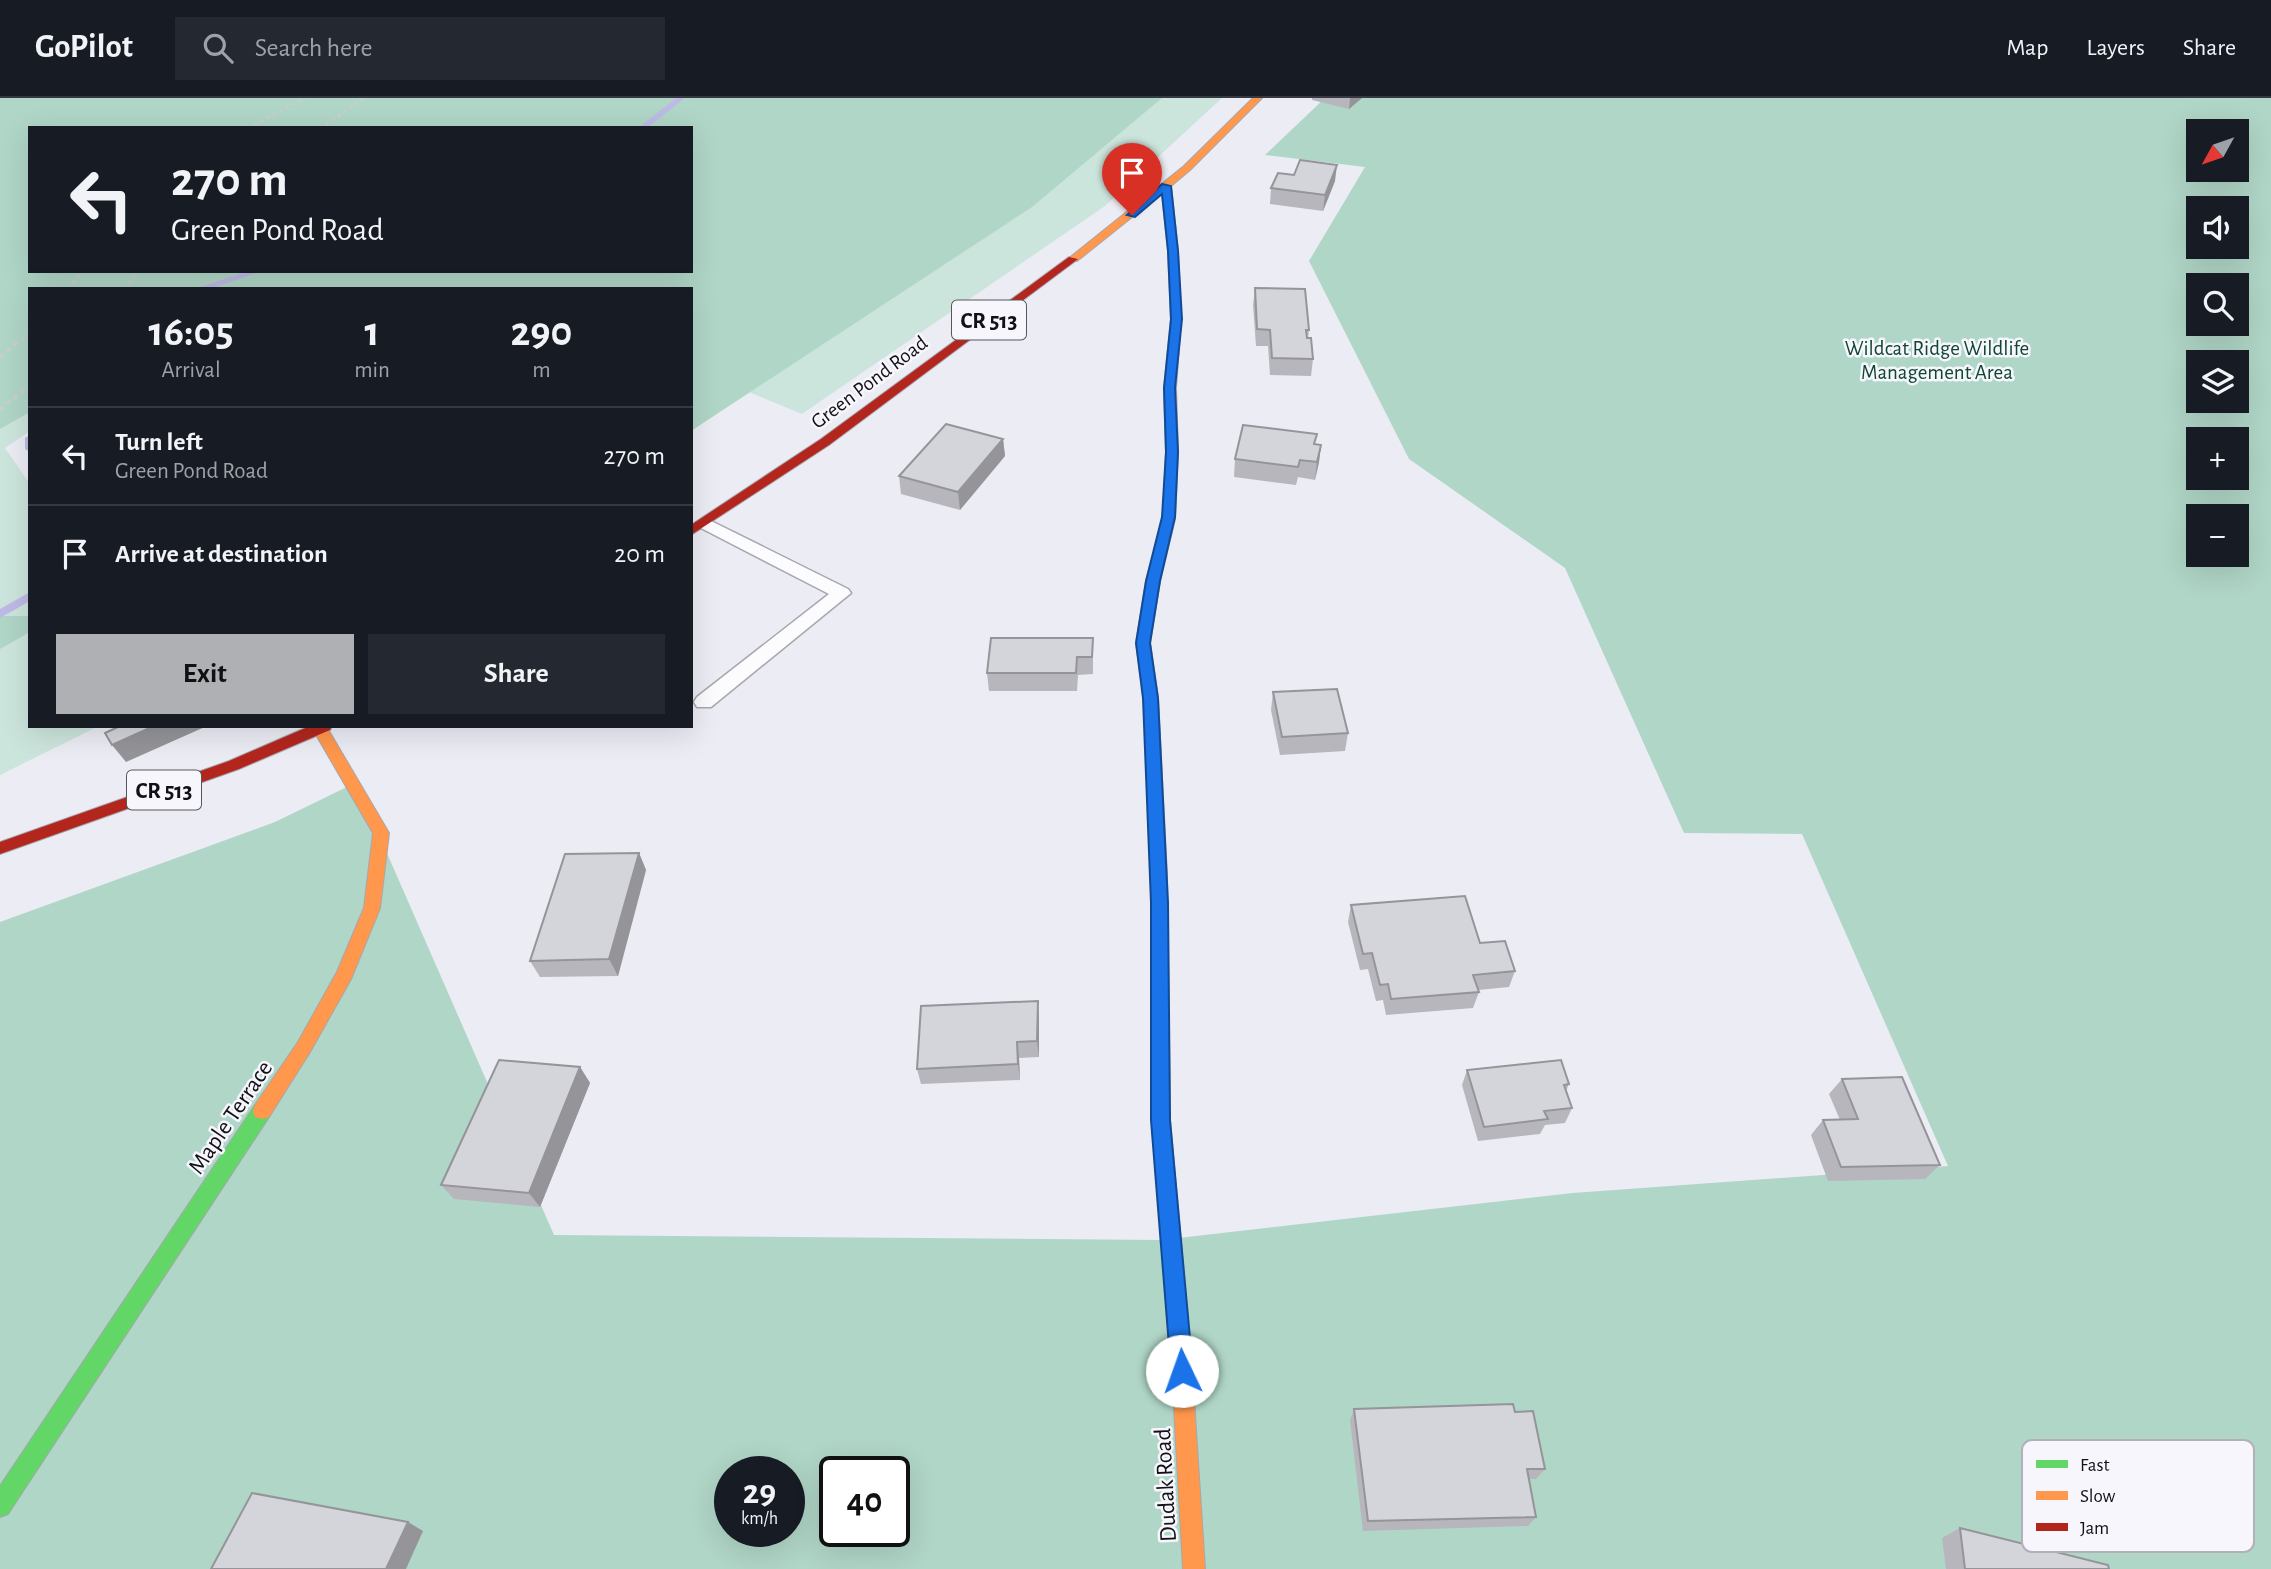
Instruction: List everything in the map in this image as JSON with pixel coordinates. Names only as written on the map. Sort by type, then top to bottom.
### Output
[{"type":"street","name":"Green Pond Road","points":[[698,527],[825,442],[1114,229],[1166,186],[1258,98]]},
{"type":"street","name":"Dudak Road","points":[[1166,186],[1173,251],[1176,319],[1170,388],[1172,452],[1169,517],[1153,581],[1143,643],[1151,698],[1160,903],[1161,1120],[1181,1346],[1194,1569]]},
{"type":"street","name":"CR 513","points":[[0,848],[233,765],[319,728]]},
{"type":"street","name":"Maple Terrace","points":[[0,1506],[304,1047],[349,963],[372,908],[381,833],[322,728]]},
{"type":"lane","points":[[698,527],[842,593],[704,702]]},
{"type":"path","points":[[252,126],[305,98]]},
{"type":"path","points":[[323,126],[365,98]]},
{"type":"path","points":[[70,287],[80,273]]},
{"type":"path","points":[[125,287],[137,273]]},
{"type":"path","points":[[0,357],[28,334]]},
{"type":"path","points":[[0,410],[28,388]]},
{"type":"green space","points":[[0,98],[1222,98],[1105,206],[802,414],[693,369],[693,287],[28,287],[28,432],[5,448],[28,481],[28,728],[95,728],[0,775]]},
{"type":"green space","points":[[0,98],[1162,98],[1032,207],[693,430],[693,287],[28,287],[28,413],[0,429]]},
{"type":"green space","name":"Wildcat Ridge Wildlife Management Area","points":[[1325,98],[2271,98],[2271,1569],[0,1569],[0,922],[275,822],[353,784],[379,835],[554,1235],[1161,1240],[1573,1193],[1948,1166],[1802,834],[1684,833],[1565,568],[1409,459],[1309,261],[1365,167],[1265,155]]},
{"type":"green space","points":[[0,616],[28,616],[28,633],[0,649]]},
{"type":"building","points":[[1300,160],[1337,165],[1325,195],[1271,188],[1278,173],[1294,175]]},
{"type":"building","points":[[1255,288],[1305,289],[1309,330],[1306,330],[1307,338],[1311,338],[1313,359],[1272,358],[1270,330],[1257,329]]},
{"type":"building","points":[[946,424],[1003,439],[958,492],[899,476]]},
{"type":"building","points":[[1243,425],[1317,434],[1314,444],[1321,445],[1317,462],[1300,460],[1298,467],[1235,459]]},
{"type":"building","points":[[991,638],[1093,638],[1092,657],[1077,657],[1076,673],[987,673]]},
{"type":"building","points":[[1337,689],[1348,733],[1282,737],[1273,692]]},
{"type":"building","points":[[116,728],[150,728],[112,745],[105,733]]},
{"type":"building","points":[[639,853],[609,959],[530,961],[565,854]]},
{"type":"building","points":[[1465,896],[1480,943],[1505,941],[1515,971],[1473,975],[1479,992],[1391,999],[1388,984],[1380,985],[1372,953],[1363,954],[1351,905]]},
{"type":"building","points":[[1038,1001],[1037,1041],[1017,1042],[1018,1064],[917,1069],[921,1006]]},
{"type":"building","points":[[499,1060],[580,1067],[529,1193],[441,1185]]},
{"type":"building","points":[[1561,1060],[1569,1084],[1564,1085],[1572,1108],[1544,1111],[1548,1119],[1484,1127],[1467,1070]]},
{"type":"building","points":[[1902,1077],[1940,1165],[1841,1167],[1823,1120],[1858,1119],[1842,1079]]},
{"type":"building","points":[[1513,1404],[1515,1412],[1533,1411],[1545,1469],[1527,1469],[1536,1517],[1368,1521],[1354,1409]]},
{"type":"building","points":[[252,1493],[408,1522],[386,1569],[211,1569]]},
{"type":"building","points":[[1960,1528],[2022,1544],[2022,1552],[2056,1552],[2108,1565],[2109,1569],[1965,1569]]},
{"type":"waterway","points":[[645,126],[681,98]]},
{"type":"waterway","points":[[206,287],[251,273]]},
{"type":"waterway","points":[[0,614],[28,597]]},
{"type":"traffic: fast","points":[[1159,876],[1161,1120],[1181,1354]]},
{"type":"traffic: fast","points":[[0,1506],[262,1111]]},
{"type":"traffic: slow","points":[[1073,259],[1187,168],[1258,98]]},
{"type":"traffic: slow","points":[[1166,186],[1173,251],[1176,319],[1170,388],[1172,452],[1169,519]]},
{"type":"traffic: slow","points":[[262,1111],[304,1047],[345,974],[372,908],[381,833],[319,728]]},
{"type":"traffic: slow","points":[[1181,1354],[1194,1569]]},
{"type":"traffic: jam","points":[[693,530],[825,442],[1073,259]]},
{"type":"traffic: jam","points":[[1159,876],[1151,698],[1143,643],[1153,581],[1169,519]]},
{"type":"traffic: jam","points":[[0,848],[234,765],[320,728]]},
{"type":"route","points":[[1132,215],[1166,186],[1173,251],[1176,319],[1170,388],[1172,452],[1169,517],[1153,581],[1143,643],[1151,698],[1160,903],[1161,1120],[1182,1371]]}]
